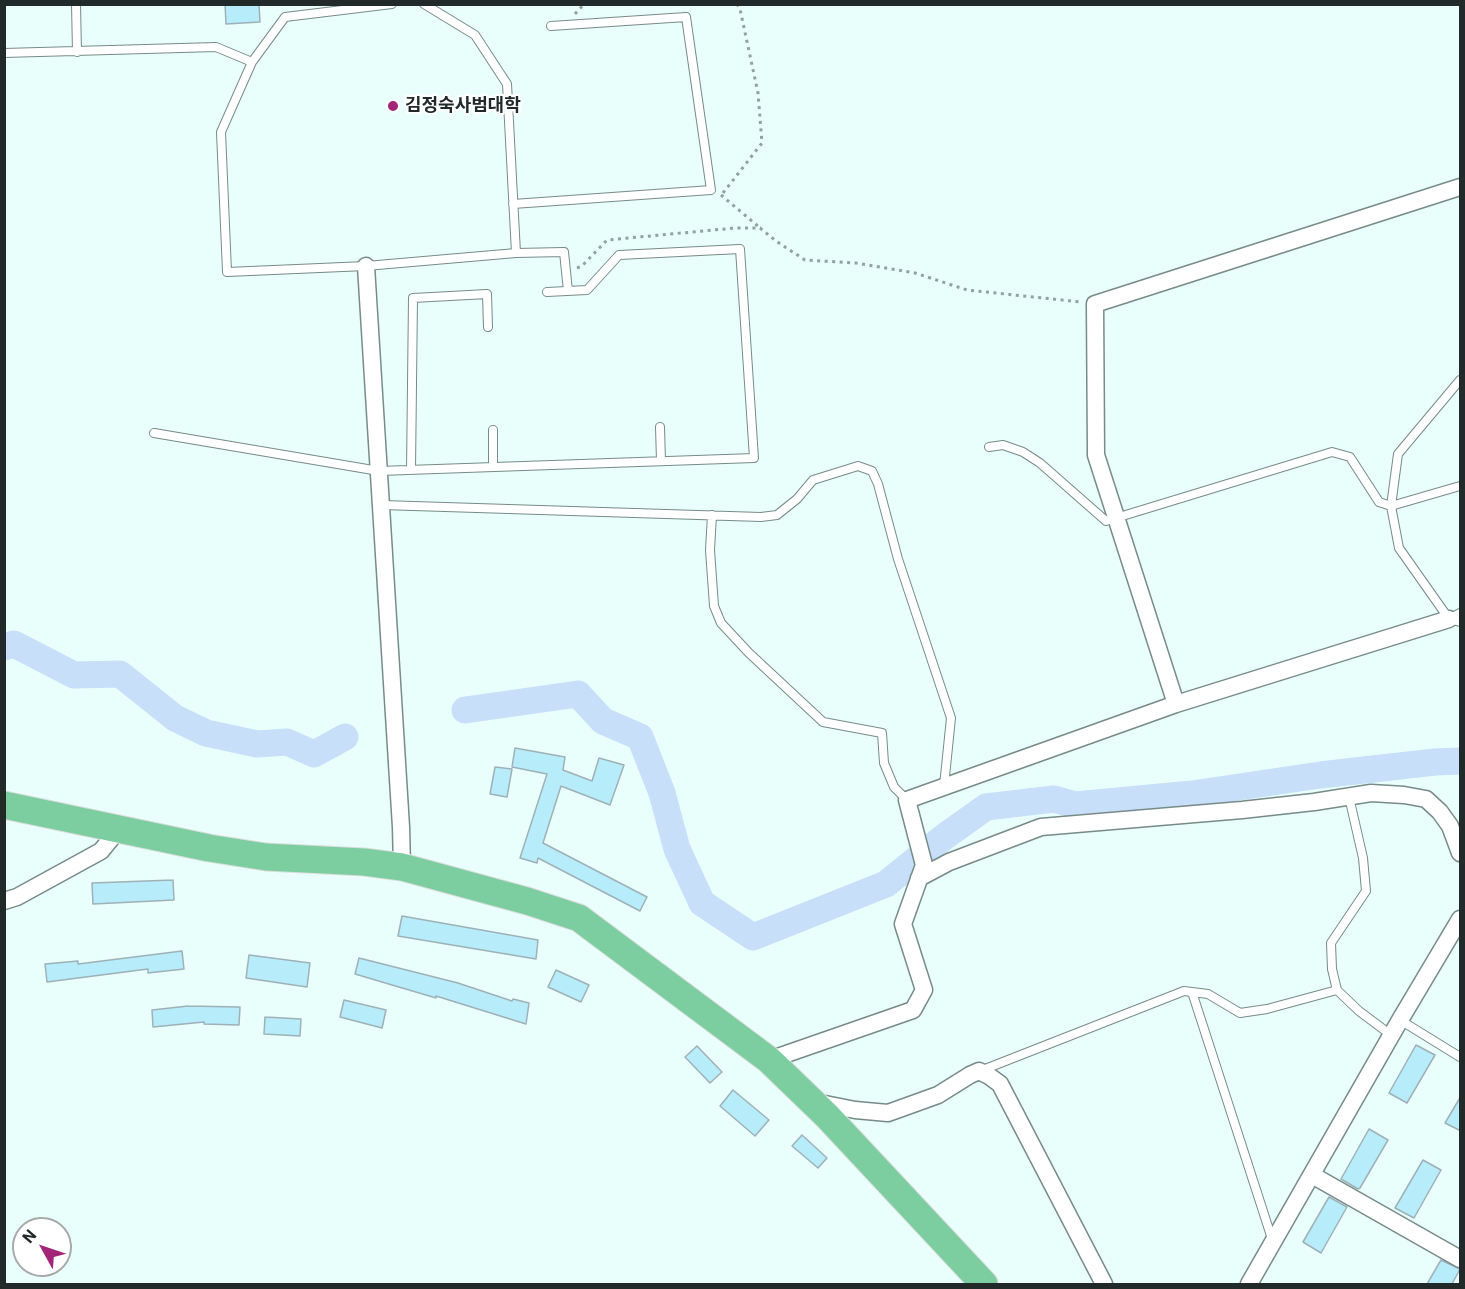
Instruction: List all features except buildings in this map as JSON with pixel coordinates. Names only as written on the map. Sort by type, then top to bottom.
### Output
[{"type":"main road","points":[[4,805],[209,848],[266,857],[364,862],[402,867],[527,901],[579,918],[770,1060],[984,1284]]},
{"type":"street","points":[[1176,705],[1096,456],[1095,304],[1461,187]]},
{"type":"street","points":[[366,266],[402,867]]},
{"type":"street","points":[[770,1060],[913,1010],[924,990],[903,924],[922,871],[906,800],[1176,705],[1457,618]]},
{"type":"street","points":[[922,871],[1041,827],[1242,810],[1371,793],[1426,799],[1440,812],[1450,826],[1461,853]]},
{"type":"street","points":[[4,901],[17,897],[101,851],[119,829]]},
{"type":"street","points":[[1249,1284],[1395,1028],[1461,919]]},
{"type":"street","points":[[812,1102],[888,1113],[938,1095],[980,1071],[1000,1084],[1104,1284]]},
{"type":"street","points":[[1312,1175],[1461,1259]]},
{"type":"lane","points":[[76,4],[77,52]]},
{"type":"lane","points":[[392,4],[285,17],[252,62],[221,132],[227,272],[366,266],[516,253],[564,252],[568,291]]},
{"type":"lane","points":[[424,4],[475,35],[507,84],[516,253]]},
{"type":"lane","points":[[513,204],[711,190],[686,16],[551,26]]},
{"type":"lane","points":[[4,52],[216,47],[252,62]]},
{"type":"lane","points":[[154,433],[379,471],[754,458],[740,249],[619,255],[587,290],[547,292]]},
{"type":"lane","points":[[411,470],[413,298],[487,294],[488,327]]},
{"type":"lane","points":[[1457,618],[1399,548],[1391,506],[1398,454],[1461,380]]},
{"type":"lane","points":[[660,427],[661,461]]},
{"type":"lane","points":[[493,430],[494,467]]},
{"type":"lane","points":[[989,447],[1003,445],[1023,452],[1040,463],[1106,521],[1332,452],[1350,457],[1379,502],[1391,506],[1461,486]]},
{"type":"lane","points":[[382,505],[760,517],[777,515],[813,480],[858,466],[872,471],[879,484],[898,559],[951,718],[944,787]]},
{"type":"lane","points":[[712,515],[710,550],[714,606],[721,623],[749,653],[824,722],[882,733],[884,763],[894,787],[906,800]]},
{"type":"lane","points":[[1349,797],[1363,858],[1366,891],[1330,943],[1332,969],[1337,990],[1359,1011],[1461,1057]]},
{"type":"lane","points":[[980,1071],[1184,991],[1208,993],[1240,1013],[1267,1009],[1337,990]]},
{"type":"lane","points":[[1192,992],[1273,1242]]},
{"type":"path","points":[[737,4],[758,93],[762,143],[721,195],[776,242],[805,260],[856,263],[915,273],[967,290],[1095,304]]},
{"type":"path","points":[[566,273],[582,267],[608,240],[735,228],[760,228]]},
{"type":"waterway","points":[[4,647],[14,644],[74,675],[120,674],[175,718],[206,733],[257,744],[287,742],[314,754],[345,737]]},
{"type":"waterway","points":[[465,710],[578,694],[603,721],[640,737],[662,793],[677,849],[702,903],[753,937],[886,884],[944,837],[986,807],[1054,799],[1075,805],[1192,794],[1320,775],[1460,761]]},
{"type":"place","name":"김정숙사범대학","points":[[393,106]]}]
